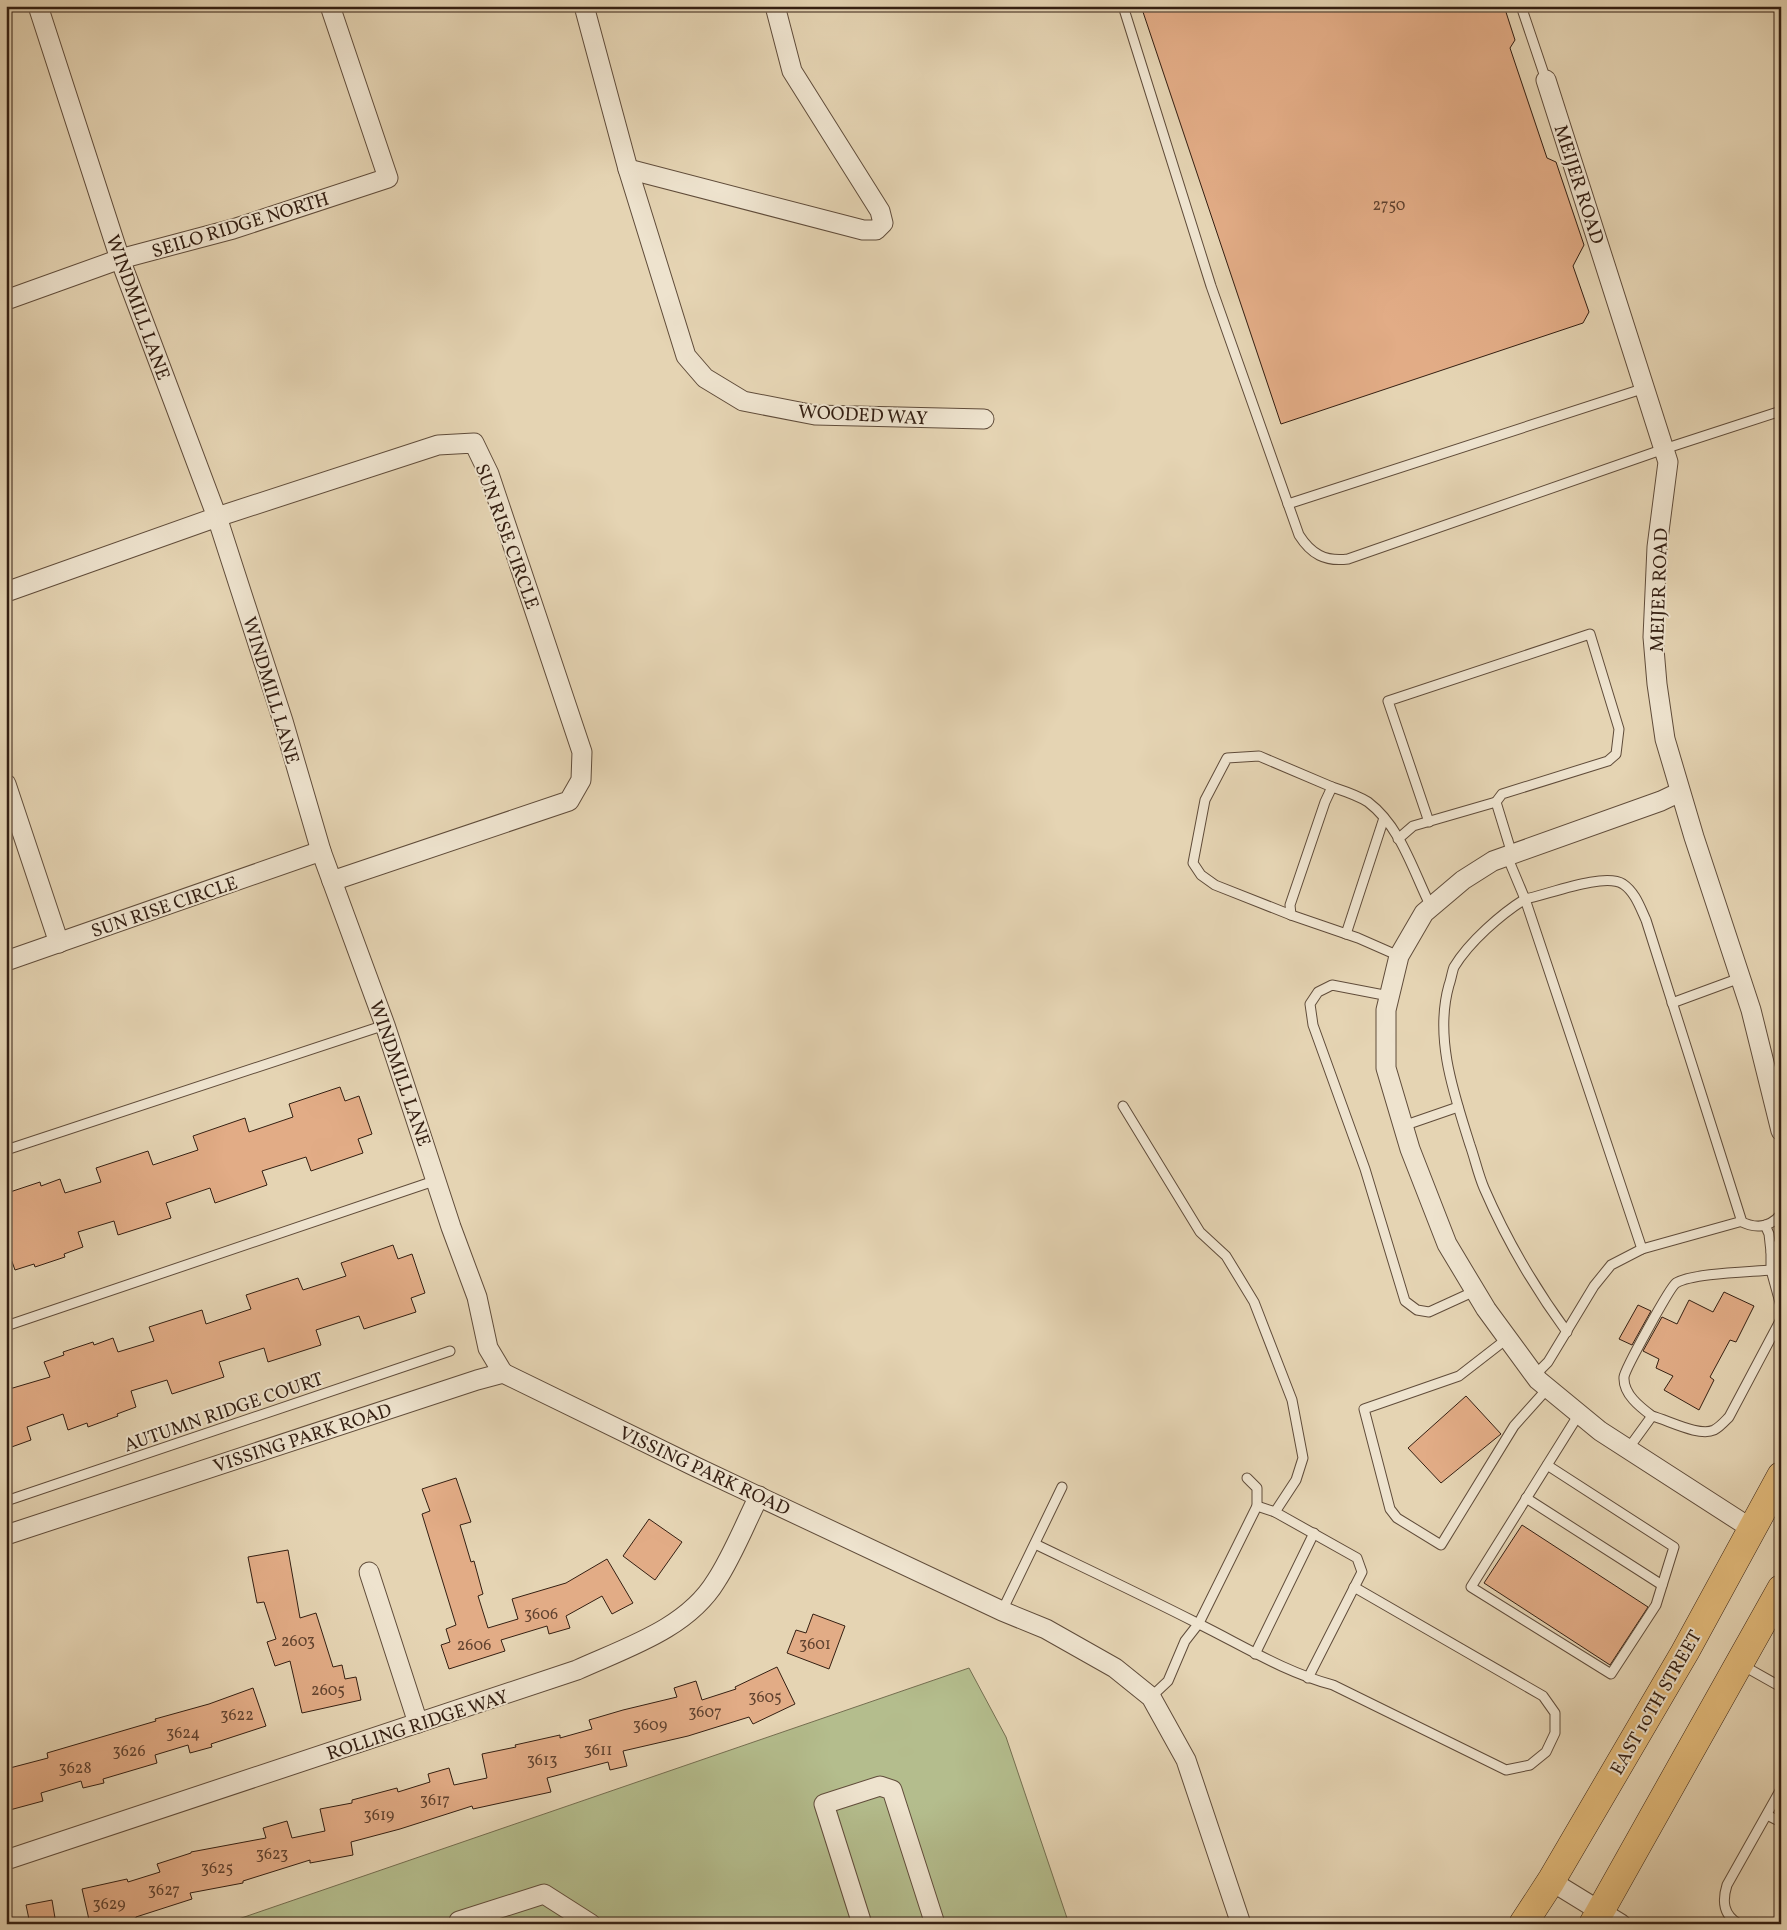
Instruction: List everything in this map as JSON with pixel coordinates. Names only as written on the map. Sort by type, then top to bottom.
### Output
[{"type":"main road","name":"EAST 10TH STREET","points":[[1523,1924],[1552,1881],[1684,1652],[1781,1476]]},
{"type":"main road","points":[[1605,1920],[1739,1664],[1781,1589]]},
{"type":"street","name":"WINDMILL LANE","points":[[38,6],[120,259],[217,517],[283,720],[321,852],[385,1026],[451,1227],[477,1297],[488,1348],[503,1373]]},
{"type":"street","name":"SEILO RIDGE NORTH","points":[[6,300],[120,259],[233,229],[388,178],[330,6]]},
{"type":"street","name":"WOODED WAY","points":[[584,6],[628,168],[686,356],[705,378],[743,401],[815,415],[984,420]]},
{"type":"street","points":[[628,168],[863,230],[876,230],[883,223],[880,211],[792,71],[775,6]]},
{"type":"street","name":"MEIJER ROAD","points":[[1546,80],[1668,462],[1657,547],[1653,637],[1657,684],[1665,739],[1680,792],[1751,1010],[1781,1131]]},
{"type":"street","name":"SUN RISE CIRCLE","points":[[6,592],[217,517],[438,445],[474,443],[489,474],[582,752],[581,780],[569,801],[332,881]]},
{"type":"street","points":[[6,784],[59,943]]},
{"type":"street","points":[[1680,792],[1661,801],[1493,861],[1463,880],[1424,913],[1398,956],[1386,1010],[1386,1068],[1410,1149],[1447,1244],[1475,1291],[1542,1382],[1600,1431],[1752,1529]]},
{"type":"street","name":"SUN RISE CIRCLE","points":[[6,961],[321,852]]},
{"type":"street","name":"VISSING PARK ROAD","points":[[6,1535],[503,1373],[1002,1611],[1046,1629],[1115,1668],[1151,1697],[1186,1760],[1240,1924]]},
{"type":"street","name":"ROLLING RIDGE WAY","points":[[6,1860],[577,1670],[640,1642],[678,1621],[698,1603],[716,1582],[759,1496]]},
{"type":"street","points":[[369,1572],[418,1723]]},
{"type":"street","points":[[862,1924],[824,1804],[880,1786],[892,1790],[934,1924]]},
{"type":"street","points":[[1552,1881],[1605,1920]]},
{"type":"street","points":[[458,1924],[459,1921],[544,1894],[591,1924]]},
{"type":"lane","points":[[1123,6],[1211,286],[1298,535],[1312,552],[1338,560],[1348,559],[1664,448],[1781,411]]},
{"type":"lane","points":[[1521,6],[1546,80]]},
{"type":"lane","points":[[1288,504],[1645,388]]},
{"type":"lane","points":[[1398,839],[1413,826],[1429,822],[1496,802],[1502,794],[1608,761],[1616,754],[1619,729],[1590,634],[1388,701],[1429,822]]},
{"type":"lane","points":[[1398,956],[1346,934],[1290,915],[1215,885],[1201,875],[1193,864],[1205,800],[1227,758],[1259,756],[1350,793],[1367,802],[1384,818],[1398,839],[1431,907]]},
{"type":"lane","points":[[1290,915],[1290,906],[1325,802],[1332,787]]},
{"type":"lane","points":[[1496,802],[1509,855],[1642,1248]]},
{"type":"lane","points":[[1346,934],[1384,818]]},
{"type":"lane","points":[[1567,1332],[1540,1295],[1515,1251],[1484,1187],[1451,1081],[1442,1028],[1446,997],[1454,968],[1469,948],[1508,910],[1525,899],[1546,895],[1579,884],[1611,880],[1623,884],[1635,896],[1646,920],[1740,1221]]},
{"type":"lane","points":[[1672,1003],[1740,978]]},
{"type":"lane","points":[[1389,996],[1332,985],[1318,992],[1310,1004],[1313,1025],[1365,1169],[1404,1301],[1417,1310],[1429,1312],[1475,1291]]},
{"type":"lane","points":[[6,1150],[385,1026]]},
{"type":"lane","points":[[1123,1106],[1200,1232],[1226,1256],[1254,1302],[1292,1400],[1303,1458],[1296,1480],[1274,1512]]},
{"type":"lane","points":[[1403,1126],[1458,1107]]},
{"type":"lane","points":[[6,1326],[437,1180]]},
{"type":"lane","points":[[1508,1338],[1459,1376],[1364,1409],[1390,1509],[1398,1518],[1441,1545],[1542,1382],[1548,1362],[1594,1286],[1611,1265],[1642,1248],[1740,1221],[1758,1227],[1776,1220],[1781,1214]]},
{"type":"lane","points":[[1765,1225],[1770,1234],[1771,1270],[1781,1306]]},
{"type":"lane","points":[[1771,1252],[1781,1241]]},
{"type":"lane","points":[[1771,1270],[1699,1277],[1676,1284],[1663,1301],[1624,1377],[1628,1393],[1640,1407],[1652,1416],[1700,1432],[1713,1431],[1729,1417],[1781,1319]]},
{"type":"lane","name":"AUTUMN RIDGE COURT","points":[[6,1501],[450,1351]]},
{"type":"lane","points":[[1547,1465],[1674,1547],[1656,1605],[1611,1674],[1471,1586],[1579,1414]]},
{"type":"lane","points":[[1628,1449],[1652,1416]]},
{"type":"lane","points":[[1151,1697],[1168,1681],[1185,1640],[1199,1623],[1257,1506],[1258,1488],[1247,1478]]},
{"type":"lane","points":[[1002,1611],[1062,1487]]},
{"type":"lane","points":[[1526,1498],[1662,1585]]},
{"type":"lane","points":[[1257,1506],[1274,1512],[1357,1558],[1362,1572],[1308,1678]]},
{"type":"lane","points":[[1255,1654],[1314,1533]]},
{"type":"lane","points":[[1035,1544],[1199,1623],[1255,1654],[1308,1678],[1333,1685],[1506,1770],[1530,1765],[1546,1752],[1556,1733],[1555,1713],[1543,1696],[1354,1587]]},
{"type":"lane","points":[[1739,1664],[1781,1687]]},
{"type":"lane","points":[[1739,1924],[1733,1921],[1725,1911],[1723,1898],[1727,1885],[1781,1789]]},
{"type":"lane","points":[[1766,1815],[1781,1822]]},
{"type":"green space","points":[[969,1668],[1006,1737],[1069,1924],[224,1924]]},
{"type":"building","points":[[1141,6],[1504,6],[1515,40],[1510,48],[1547,158],[1556,162],[1584,245],[1573,266],[1589,312],[1583,323],[1281,424]]},
{"type":"building","points":[[340,1087],[345,1101],[359,1096],[372,1134],[358,1139],[363,1153],[311,1171],[306,1157],[262,1171],[267,1185],[215,1203],[210,1188],[166,1203],[171,1218],[118,1235],[114,1221],[78,1232],[83,1247],[64,1254],[65,1257],[35,1267],[34,1264],[15,1270],[6,1245],[6,1197],[11,1196],[10,1192],[40,1182],[41,1186],[60,1179],[65,1193],[101,1182],[96,1168],[148,1151],[153,1165],[198,1150],[193,1136],[245,1118],[249,1132],[293,1117],[289,1104]]},
{"type":"building","points":[[393,1245],[398,1259],[412,1254],[425,1293],[411,1298],[416,1312],[364,1329],[359,1316],[316,1330],[321,1345],[268,1362],[264,1348],[219,1362],[224,1377],[172,1394],[167,1380],[131,1391],[136,1407],[117,1414],[118,1416],[88,1427],[87,1423],[68,1430],[63,1414],[27,1427],[31,1440],[6,1449],[6,1390],[50,1377],[44,1362],[64,1355],[63,1352],[93,1342],[94,1345],[113,1338],[118,1352],[154,1341],[149,1327],[202,1310],[206,1324],[251,1309],[246,1295],[298,1278],[303,1290],[346,1276],[341,1263]]},
{"type":"building","points":[[1724,1292],[1754,1306],[1736,1342],[1730,1340],[1710,1377],[1714,1380],[1699,1410],[1664,1390],[1673,1376],[1656,1368],[1659,1359],[1643,1351],[1662,1317],[1677,1324],[1689,1300],[1713,1312]]},
{"type":"building","points":[[1638,1305],[1651,1311],[1632,1345],[1619,1339]]},
{"type":"building","points":[[1466,1396],[1501,1434],[1441,1483],[1408,1448]]},
{"type":"building","points":[[456,1478],[471,1522],[460,1525],[471,1562],[474,1561],[483,1594],[478,1596],[488,1628],[518,1619],[512,1599],[566,1583],[607,1559],[633,1603],[612,1614],[602,1596],[566,1616],[570,1628],[549,1634],[547,1626],[501,1640],[505,1651],[449,1669],[441,1645],[450,1642],[446,1629],[456,1625],[422,1514],[430,1511],[422,1489]]},
{"type":"building","points":[[649,1519],[682,1542],[655,1580],[623,1556]]},
{"type":"building","points":[[1522,1525],[1648,1607],[1610,1665],[1484,1583]]},
{"type":"building","points":[[288,1550],[300,1618],[316,1613],[333,1667],[342,1665],[345,1679],[356,1677],[361,1700],[302,1713],[290,1661],[275,1666],[267,1642],[276,1639],[264,1602],[257,1603],[248,1557]]},
{"type":"building","points":[[813,1614],[845,1626],[829,1669],[787,1653],[796,1630],[806,1633]]},
{"type":"building","points":[[777,1667],[795,1704],[753,1724],[749,1717],[688,1736],[623,1751],[627,1766],[610,1770],[608,1762],[547,1778],[551,1792],[473,1809],[472,1806],[400,1829],[351,1842],[353,1855],[310,1863],[310,1860],[243,1881],[243,1883],[190,1893],[192,1899],[136,1918],[112,1924],[90,1924],[82,1889],[127,1879],[128,1882],[160,1872],[157,1864],[191,1852],[266,1838],[263,1828],[287,1821],[292,1838],[325,1831],[320,1809],[352,1803],[352,1800],[397,1788],[398,1792],[430,1782],[428,1774],[449,1768],[454,1785],[487,1778],[482,1754],[560,1735],[560,1738],[592,1729],[589,1720],[677,1697],[674,1688],[696,1681],[702,1700],[736,1689],[735,1687]]},
{"type":"building","points":[[253,1688],[266,1726],[211,1744],[212,1747],[190,1753],[188,1745],[155,1755],[157,1763],[103,1779],[104,1783],[83,1788],[81,1781],[41,1793],[43,1801],[6,1811],[6,1769],[48,1758],[47,1753],[156,1721],[155,1719],[209,1704]]},
{"type":"building","points":[[52,1900],[56,1924],[30,1924],[26,1905]]}]
